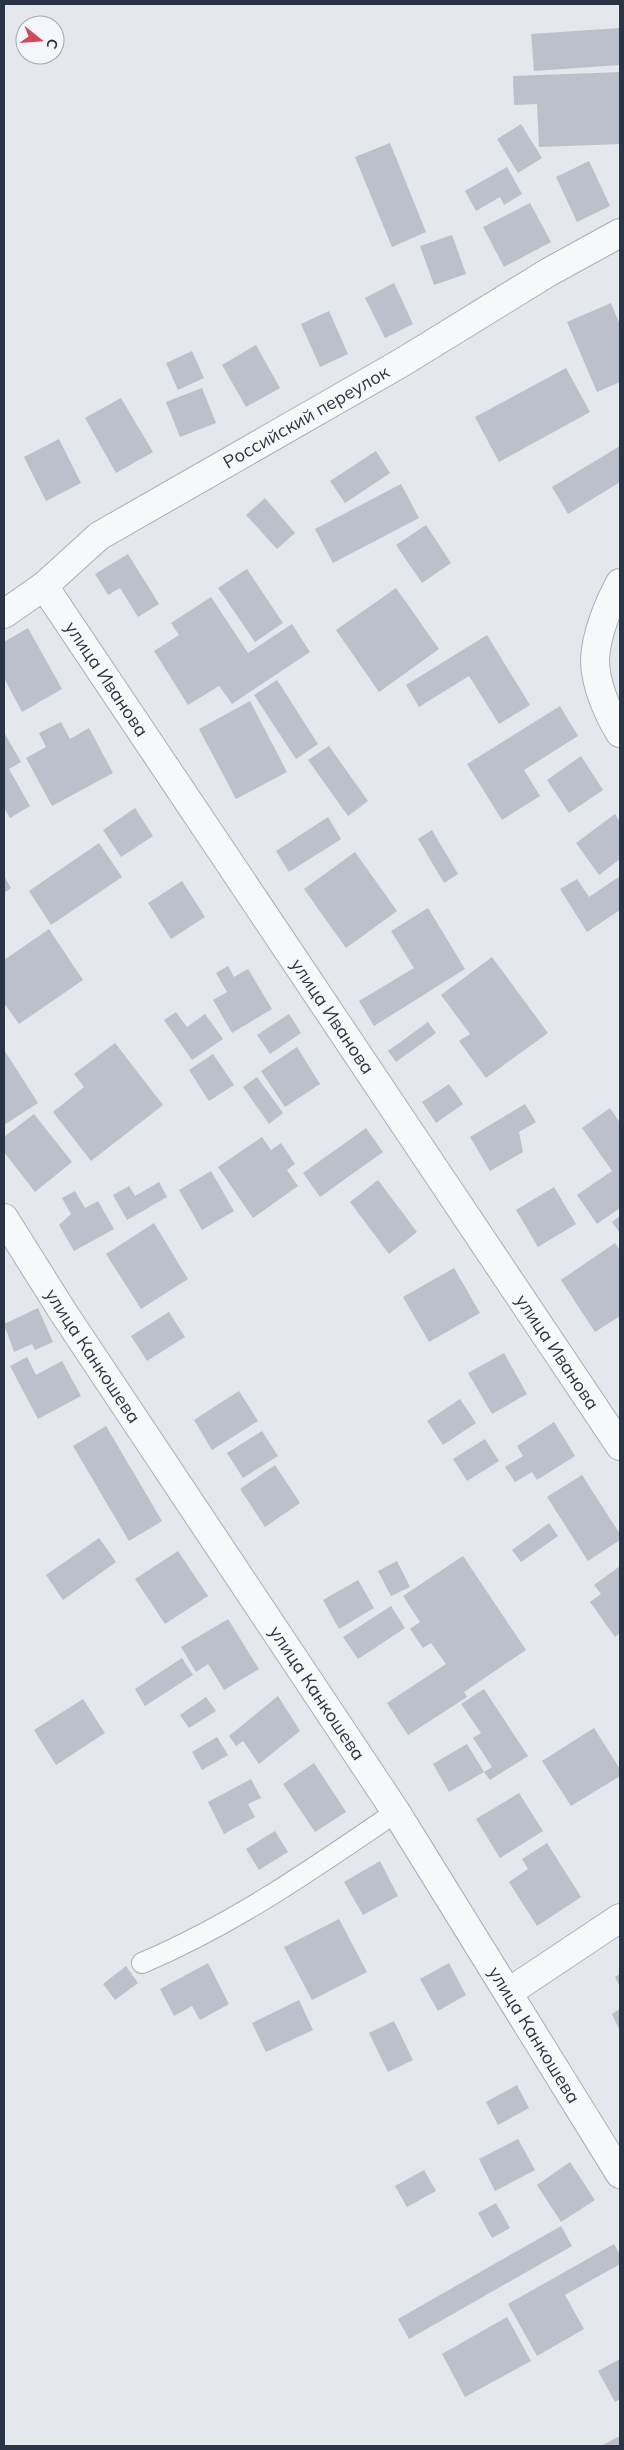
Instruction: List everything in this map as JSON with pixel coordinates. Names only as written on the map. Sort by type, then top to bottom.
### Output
[{"type":"street","name":"Российский переулок","points":[[4,614],[44,586],[98,536],[208,475],[279,432],[401,363],[549,272],[620,233]]},
{"type":"street","points":[[620,583],[601,629],[595,661],[601,690],[620,733]]},
{"type":"street","name":"улица Иванова","points":[[44,586],[620,1446]]},
{"type":"street","name":"улица Канкошева","points":[[4,1218],[68,1320],[396,1812],[620,2174]]},
{"type":"street","points":[[509,1992],[620,1918]]},
{"type":"lane","points":[[142,1963],[190,1943],[282,1889],[396,1812]]},
{"type":"building","points":[[620,28],[620,65],[534,71],[531,34]]},
{"type":"building","points":[[620,72],[620,144],[539,147],[537,104],[514,105],[513,76]]},
{"type":"building","points":[[521,124],[542,158],[518,173],[497,139]]},
{"type":"building","points":[[390,143],[426,232],[392,247],[355,157]]},
{"type":"building","points":[[589,161],[610,206],[577,222],[556,177]]},
{"type":"building","points":[[507,167],[522,194],[504,205],[500,197],[476,211],[465,191]]},
{"type":"building","points":[[530,203],[551,242],[504,267],[483,227]]},
{"type":"building","points":[[452,235],[466,274],[434,285],[420,246]]},
{"type":"building","points":[[394,283],[413,324],[385,338],[365,298]]},
{"type":"building","points":[[611,303],[620,325],[620,382],[597,392],[567,322]]},
{"type":"building","points":[[329,311],[348,354],[320,367],[301,324]]},
{"type":"building","points":[[256,345],[280,388],[246,407],[222,365]]},
{"type":"building","points":[[192,351],[204,378],[178,390],[166,363]]},
{"type":"building","points":[[566,368],[590,412],[499,462],[475,417]]},
{"type":"building","points":[[202,388],[216,423],[180,437],[166,402]]},
{"type":"building","points":[[121,398],[153,452],[116,473],[85,418]]},
{"type":"building","points":[[59,439],[81,483],[46,501],[24,457]]},
{"type":"building","points":[[620,446],[620,482],[568,514],[552,487]]},
{"type":"building","points":[[376,451],[390,473],[345,503],[330,481]]},
{"type":"building","points":[[401,484],[419,518],[333,563],[315,529]]},
{"type":"building","points":[[265,498],[295,533],[277,549],[246,515]]},
{"type":"building","points":[[426,525],[451,563],[422,583],[396,545]]},
{"type":"building","points":[[128,554],[159,604],[138,617],[120,588],[108,595],[95,574]]},
{"type":"building","points":[[247,569],[283,623],[255,642],[218,588]]},
{"type":"building","points":[[396,588],[439,649],[379,692],[336,630]]},
{"type":"building","points":[[211,597],[248,653],[292,624],[310,652],[232,704],[219,686],[188,705],[154,651],[179,635],[171,623]]},
{"type":"building","points":[[28,628],[62,689],[22,712],[4,678],[4,642]]},
{"type":"building","points":[[487,635],[530,705],[499,724],[469,676],[419,707],[406,685]]},
{"type":"building","points":[[277,680],[318,744],[296,759],[254,695]]},
{"type":"building","points":[[250,701],[287,772],[236,799],[199,729]]},
{"type":"building","points":[[560,706],[578,736],[524,770],[540,796],[502,820],[467,764]]},
{"type":"building","points":[[61,722],[70,739],[89,728],[113,773],[52,806],[26,758],[46,747],[39,733]]},
{"type":"building","points":[[5,734],[21,762],[9,769],[30,806],[10,818],[4,808]]},
{"type":"building","points":[[329,746],[368,801],[348,816],[308,760]]},
{"type":"building","points":[[581,756],[603,790],[569,813],[547,780]]},
{"type":"building","points":[[135,808],[153,836],[121,857],[103,830]]},
{"type":"building","points":[[615,814],[620,822],[620,859],[599,875],[576,843]]},
{"type":"building","points":[[328,817],[341,839],[289,872],[276,851]]},
{"type":"building","points":[[432,830],[458,874],[444,883],[418,839]]},
{"type":"building","points":[[99,843],[122,877],[51,925],[29,891]]},
{"type":"building","points":[[355,852],[397,911],[346,948],[304,889]]},
{"type":"building","points":[[4,876],[11,888],[4,893]]},
{"type":"building","points":[[620,876],[620,910],[587,932],[560,889],[577,879],[589,897]]},
{"type":"building","points":[[182,881],[205,917],[171,939],[148,903]]},
{"type":"building","points":[[428,908],[465,969],[374,1026],[359,1001],[414,968],[391,931]]},
{"type":"building","points":[[49,929],[83,980],[19,1024],[4,1003],[4,960]]},
{"type":"building","points":[[492,957],[548,1033],[486,1078],[459,1041],[470,1034],[441,995]]},
{"type":"building","points":[[228,966],[234,977],[248,969],[272,1009],[232,1033],[213,1000],[227,992],[216,973]]},
{"type":"building","points":[[176,1012],[187,1027],[205,1014],[223,1039],[192,1060],[164,1020]]},
{"type":"building","points":[[289,1014],[301,1033],[270,1054],[257,1035]]},
{"type":"building","points":[[428,1022],[436,1033],[396,1062],[388,1051]]},
{"type":"building","points":[[115,1043],[163,1105],[91,1161],[53,1112],[84,1087],[74,1074]]},
{"type":"building","points":[[297,1047],[320,1084],[285,1107],[261,1071]]},
{"type":"building","points":[[4,1050],[38,1103],[4,1125]]},
{"type":"building","points":[[213,1054],[234,1085],[209,1101],[189,1070]]},
{"type":"building","points":[[257,1077],[283,1113],[269,1124],[243,1087]]},
{"type":"building","points":[[449,1084],[463,1104],[436,1123],[422,1102]]},
{"type":"building","points":[[525,1104],[536,1122],[519,1132],[523,1152],[490,1171],[470,1137]]},
{"type":"building","points":[[610,1108],[620,1123],[620,1208],[597,1224],[577,1195],[612,1171],[582,1128]]},
{"type":"building","points":[[34,1114],[72,1162],[35,1192],[4,1152],[4,1137]]},
{"type":"building","points":[[366,1128],[383,1152],[320,1197],[303,1173]]},
{"type":"building","points":[[262,1137],[271,1150],[281,1143],[295,1164],[287,1170],[298,1186],[253,1218],[218,1167]]},
{"type":"building","points":[[211,1171],[234,1211],[202,1230],[179,1190]]},
{"type":"building","points":[[378,1180],[417,1232],[389,1254],[350,1202]]},
{"type":"building","points":[[159,1182],[167,1197],[127,1220],[113,1195],[129,1186],[135,1196]]},
{"type":"building","points":[[554,1187],[576,1224],[538,1247],[516,1210]]},
{"type":"building","points":[[75,1191],[85,1208],[98,1201],[114,1229],[74,1251],[59,1225],[71,1214],[62,1198]]},
{"type":"building","points":[[620,1216],[620,1233],[612,1222]]},
{"type":"building","points":[[154,1223],[188,1279],[141,1309],[106,1254]]},
{"type":"building","points":[[615,1243],[620,1251],[620,1316],[595,1332],[561,1280]]},
{"type":"building","points":[[454,1268],[480,1313],[429,1342],[403,1297]]},
{"type":"building","points":[[38,1308],[53,1342],[35,1350],[32,1344],[14,1352],[4,1324]]},
{"type":"building","points":[[169,1312],[185,1337],[147,1361],[131,1336]]},
{"type":"building","points":[[504,1353],[527,1394],[492,1414],[468,1373]]},
{"type":"building","points":[[27,1357],[36,1375],[62,1361],[81,1396],[38,1419],[10,1366]]},
{"type":"building","points":[[239,1391],[258,1421],[212,1450],[194,1420]]},
{"type":"building","points":[[460,1399],[476,1423],[443,1445],[427,1421]]},
{"type":"building","points":[[554,1422],[575,1456],[537,1480],[532,1472],[515,1482],[505,1467],[523,1456],[517,1446]]},
{"type":"building","points":[[106,1426],[162,1521],[129,1541],[73,1446]]},
{"type":"building","points":[[262,1431],[278,1456],[243,1478],[227,1453]]},
{"type":"building","points":[[485,1439],[499,1461],[467,1481],[453,1459]]},
{"type":"building","points":[[275,1465],[300,1503],[265,1527],[240,1489]]},
{"type":"building","points":[[582,1475],[620,1534],[620,1540],[588,1561],[547,1497]]},
{"type":"building","points":[[549,1523],[558,1536],[521,1562],[512,1550]]},
{"type":"building","points":[[99,1538],[116,1562],[63,1600],[46,1575]]},
{"type":"building","points":[[178,1551],[208,1596],[165,1624],[135,1579]]},
{"type":"building","points":[[463,1556],[526,1650],[464,1692],[467,1697],[408,1735],[387,1703],[446,1664],[431,1643],[423,1648],[410,1629],[420,1622],[403,1596]]},
{"type":"building","points":[[397,1561],[410,1587],[391,1596],[378,1571]]},
{"type":"building","points":[[620,1566],[620,1633],[615,1637],[590,1602],[601,1594],[594,1585]]},
{"type":"building","points":[[358,1580],[374,1608],[339,1629],[323,1600]]},
{"type":"building","points":[[391,1606],[405,1628],[358,1659],[343,1637]]},
{"type":"building","points":[[228,1619],[259,1669],[224,1690],[208,1664],[196,1672],[181,1647]]},
{"type":"building","points":[[182,1658],[193,1675],[145,1706],[135,1689]]},
{"type":"building","points":[[484,1689],[528,1756],[490,1780],[484,1772],[492,1767],[473,1738],[481,1733],[461,1704]]},
{"type":"building","points":[[278,1696],[300,1731],[259,1764],[243,1741],[236,1746],[229,1736]]},
{"type":"building","points":[[206,1697],[216,1711],[189,1728],[180,1715]]},
{"type":"building","points":[[83,1699],[105,1733],[56,1765],[34,1730]]},
{"type":"building","points":[[594,1728],[620,1769],[620,1776],[571,1806],[542,1761]]},
{"type":"building","points":[[217,1737],[228,1755],[202,1770],[192,1752]]},
{"type":"building","points":[[467,1744],[484,1772],[449,1792],[433,1764]]},
{"type":"building","points":[[314,1763],[346,1812],[315,1832],[283,1784]]},
{"type":"building","points":[[251,1779],[261,1798],[248,1804],[255,1817],[224,1834],[208,1802]]},
{"type":"building","points":[[519,1793],[543,1831],[500,1858],[476,1819]]},
{"type":"building","points":[[275,1831],[288,1852],[259,1870],[246,1849]]},
{"type":"building","points":[[547,1843],[581,1897],[537,1926],[509,1882],[528,1869],[522,1859]]},
{"type":"building","points":[[380,1861],[398,1896],[363,1915],[344,1882]]},
{"type":"building","points":[[339,1919],[367,1972],[312,2000],[284,1947]]},
{"type":"building","points":[[208,1963],[229,2004],[200,2020],[192,2006],[174,2016],[160,1989]]},
{"type":"building","points":[[449,1963],[466,1995],[438,2011],[420,1979]]},
{"type":"building","points":[[126,1966],[138,1983],[115,2000],[103,1984]]},
{"type":"building","points":[[620,1974],[620,1987],[615,1977]]},
{"type":"building","points":[[299,2000],[313,2030],[266,2052],[252,2023]]},
{"type":"building","points":[[620,2009],[620,2031],[612,2014]]},
{"type":"building","points":[[394,2021],[413,2060],[388,2072],[369,2033]]},
{"type":"building","points":[[517,2085],[529,2108],[498,2125],[486,2102]]},
{"type":"building","points":[[518,2139],[535,2170],[495,2191],[479,2159]]},
{"type":"building","points":[[570,2162],[595,2200],[561,2222],[537,2185]]},
{"type":"building","points":[[424,2170],[436,2191],[407,2207],[395,2186]]},
{"type":"building","points":[[496,2203],[510,2228],[492,2238],[478,2213]]},
{"type":"building","points":[[561,2226],[572,2246],[409,2339],[398,2319]]},
{"type":"building","points":[[614,2244],[620,2255],[620,2264],[565,2295],[584,2329],[537,2356],[508,2304]]},
{"type":"building","points":[[507,2317],[531,2361],[465,2397],[442,2354]]},
{"type":"building","points":[[620,2359],[620,2399],[615,2402],[598,2371]]},
{"type":"building","points":[[620,2436],[620,2446],[601,2446]]}]
